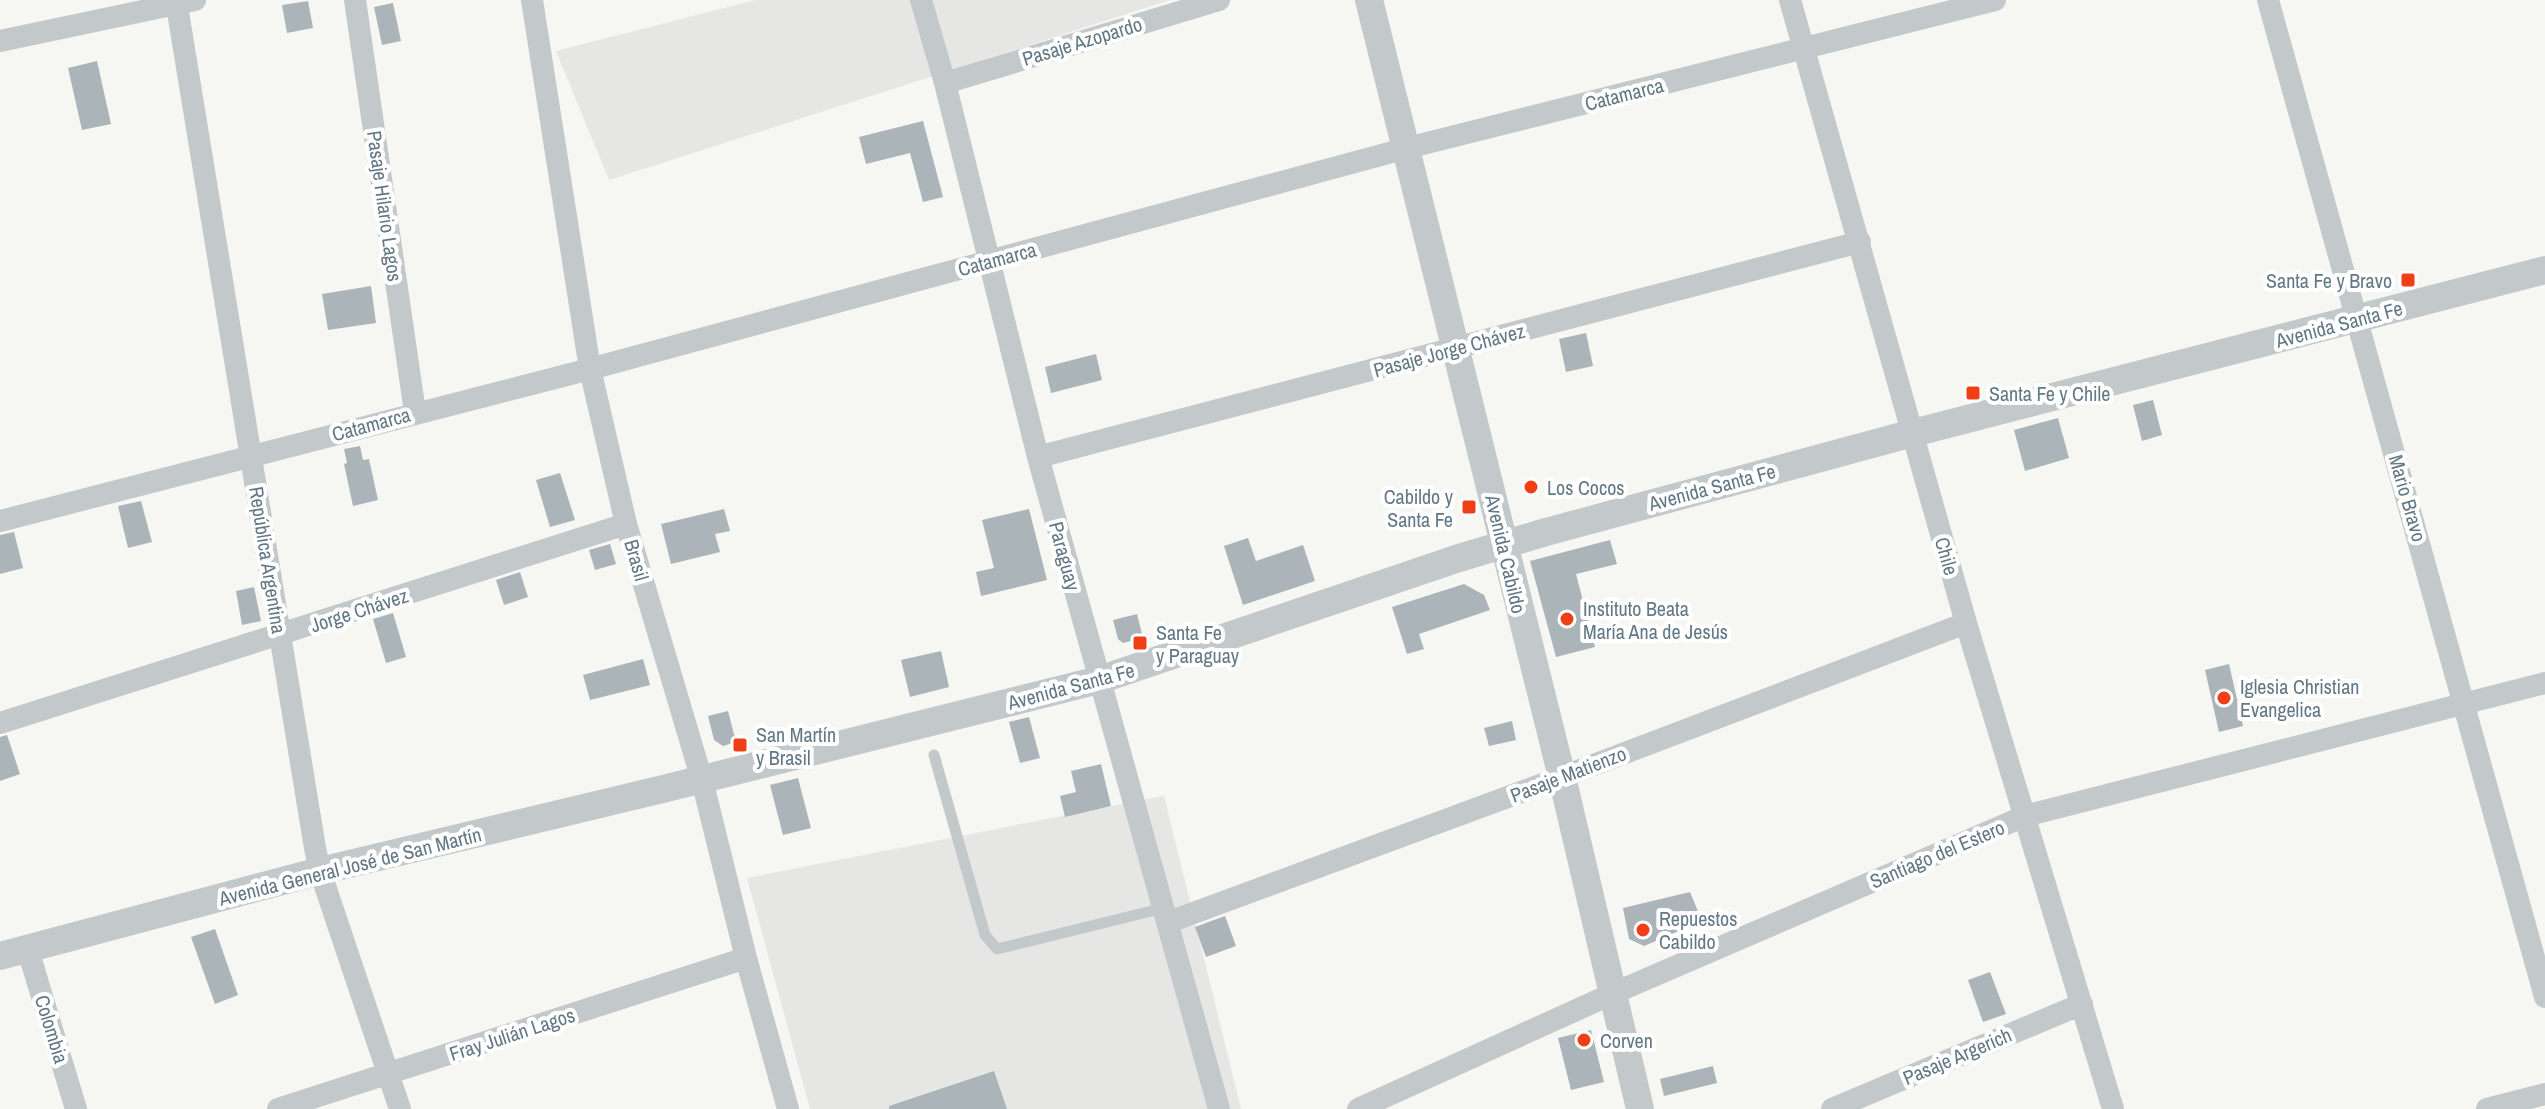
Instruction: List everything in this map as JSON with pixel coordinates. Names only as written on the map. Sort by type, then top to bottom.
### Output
[{"type":"street","name":"Pasaje Hilario Lagos","points":[[355,0],[415,412]]},
{"type":"street","name":"Brasil","points":[[532,0],[590,369],[626,524],[702,780],[746,958],[788,1109]]},
{"type":"street","name":"Paraguay","points":[[921,0],[945,83],[1038,457],[1219,1109]]},
{"type":"street","name":"Pasaje Azopardo","points":[[945,83],[1219,0]]},
{"type":"street","name":"Avenida Cabildo","points":[[1369,0],[1562,777],[1640,1109]]},
{"type":"street","name":"Chile","points":[[1790,0],[1966,623],[2113,1109]]},
{"type":"street","name":"Catamarca","points":[[0,521],[590,369],[1407,148],[1995,0]]},
{"type":"street","name":"Mario Bravo","points":[[2268,0],[2545,997]]},
{"type":"street","points":[[0,41],[183,1]]},
{"type":"street","name":"República Argentina","points":[[183,1],[279,636],[320,871],[400,1109]]},
{"type":"street","name":"Pasaje Jorge Chávez","points":[[1038,457],[1860,242]]},
{"type":"street","name":"Avenida Santa Fe","points":[[702,780],[1099,680],[1505,545],[1913,433],[2545,270]]},
{"type":"street","name":"Jorge Chávez","points":[[0,723],[626,524]]},
{"type":"street","name":"Pasaje Matienzo","points":[[1167,915],[1562,777],[1966,623]]},
{"type":"street","name":"Santiago del Estero","points":[[1358,1109],[1614,993],[2025,816],[2545,683]]},
{"type":"street","name":"Avenida General José de San Martín","points":[[0,956],[320,871],[702,780]]},
{"type":"street","name":"Colombia","points":[[28,950],[76,1109]]},
{"type":"street","name":"Fray Julián Lagos","points":[[278,1109],[746,958]]},
{"type":"street","name":"Pasaje Argerich","points":[[1832,1109],[2082,1004]]},
{"type":"street","points":[[2487,1109],[2545,1094]]},
{"type":"lane","points":[[934,755],[985,935],[997,949],[1167,915]]},
{"type":"shaded area","points":[[755,0],[1170,0],[609,180],[556,51]]},
{"type":"shaded area","points":[[1164,796],[1241,1109],[810,1109],[747,878]]},
{"type":"building","points":[[308,1],[313,28],[287,33],[282,5]]},
{"type":"building","points":[[393,3],[401,41],[382,45],[374,7]]},
{"type":"building","points":[[97,61],[111,124],[82,130],[68,68]]},
{"type":"building","points":[[923,121],[943,197],[923,202],[910,153],[866,164],[859,137]]},
{"type":"building","points":[[371,286],[376,323],[328,330],[322,294]]},
{"type":"building","points":[[1586,333],[1593,366],[1566,372],[1559,339]]},
{"type":"building","points":[[1096,354],[1102,380],[1051,393],[1045,367]]},
{"type":"building","points":[[2153,400],[2162,435],[2142,441],[2133,405]]},
{"type":"building","points":[[2058,418],[2069,458],[2025,471],[2014,430]]},
{"type":"building","points":[[360,446],[363,460],[369,459],[378,500],[353,506],[344,449]]},
{"type":"building","points":[[560,473],[575,520],[550,527],[536,480]]},
{"type":"building","points":[[141,501],[152,542],[128,548],[118,506]]},
{"type":"building","points":[[724,509],[730,531],[715,534],[720,552],[671,564],[661,524]]},
{"type":"building","points":[[1029,509],[1047,580],[981,596],[976,572],[994,568],[982,520]]},
{"type":"building","points":[[14,532],[23,568],[0,574],[0,535]]},
{"type":"building","points":[[1248,538],[1256,561],[1303,545],[1315,581],[1243,605],[1224,546]]},
{"type":"building","name":"Instituto Beata María Ana de Jesús","points":[[1610,540],[1617,564],[1576,574],[1595,647],[1556,657],[1530,561]]},
{"type":"building","points":[[610,544],[616,564],[595,570],[589,550]]},
{"type":"building","points":[[520,572],[528,597],[504,605],[496,580]]},
{"type":"building","points":[[1464,584],[1484,595],[1490,610],[1419,634],[1424,649],[1407,654],[1392,607]]},
{"type":"building","points":[[254,587],[261,621],[242,625],[236,591]]},
{"type":"building","points":[[393,613],[406,657],[386,663],[373,619]]},
{"type":"building","points":[[1137,614],[1143,638],[1123,643],[1118,639],[1113,620]]},
{"type":"building","points":[[941,651],[949,687],[910,697],[901,660]]},
{"type":"building","points":[[643,659],[650,685],[590,700],[583,675]]},
{"type":"building","name":"Iglesia Christian Evangelica","points":[[2229,664],[2243,726],[2219,732],[2205,670]]},
{"type":"building","points":[[728,711],[736,742],[723,746],[714,740],[708,716]]},
{"type":"building","points":[[1029,717],[1040,758],[1020,763],[1009,722]]},
{"type":"building","points":[[1512,721],[1516,740],[1489,746],[1484,728]]},
{"type":"building","points":[[7,735],[20,774],[0,781],[0,737]]},
{"type":"building","points":[[1101,764],[1111,806],[1065,817],[1060,796],[1076,792],[1071,771]]},
{"type":"building","points":[[798,778],[811,828],[783,835],[770,785]]},
{"type":"building","points":[[1690,892],[1702,921],[1644,946],[1629,939],[1623,908]]},
{"type":"building","points":[[1225,916],[1236,946],[1206,957],[1195,927]]},
{"type":"building","points":[[215,929],[238,995],[215,1004],[191,937]]},
{"type":"building","points":[[1990,972],[2006,1014],[1983,1022],[1968,980]]},
{"type":"building","points":[[1591,1030],[1604,1082],[1571,1090],[1558,1038]]},
{"type":"building","points":[[1713,1066],[1717,1083],[1664,1096],[1660,1079]]},
{"type":"building","points":[[994,1071],[1007,1109],[889,1109],[889,1106]]},
{"type":"place","name":"Santa Fe y Bravo","points":[[2408,280]]},
{"type":"place","name":"Santa Fe y Chile","points":[[1973,393]]},
{"type":"place","name":"Los Cocos","points":[[1531,487]]},
{"type":"place","name":"Cabildo y Santa Fe","points":[[1469,507]]},
{"type":"place","name":"Instituto Beata María Ana de Jesús","points":[[1567,619]]},
{"type":"place","name":"Santa Fe y Paraguay","points":[[1140,643]]},
{"type":"place","name":"Iglesia Christian Evangelica","points":[[2224,698]]},
{"type":"place","name":"San Martín y Brasil","points":[[740,745]]},
{"type":"place","name":"Repuestos Cabildo","points":[[1643,930]]},
{"type":"place","name":"Corven","points":[[1584,1040]]}]
